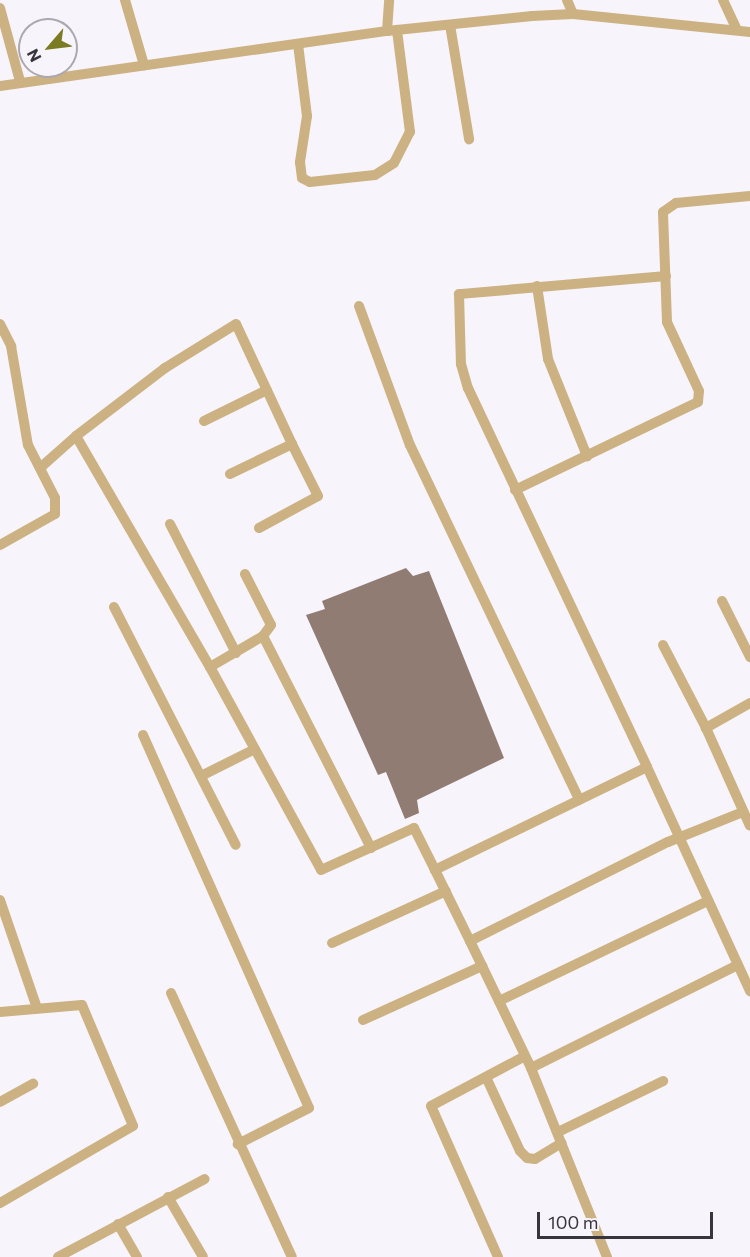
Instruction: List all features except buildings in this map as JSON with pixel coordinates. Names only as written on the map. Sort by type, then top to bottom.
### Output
[{"type":"street","points":[[125,0],[144,65]]},
{"type":"street","points":[[298,44],[307,116],[300,162],[302,178],[310,182],[375,175],[394,163],[410,132],[388,0]]},
{"type":"street","points":[[567,0],[573,14]]},
{"type":"street","points":[[723,0],[738,30]]},
{"type":"street","points":[[0,8],[20,81]]},
{"type":"street","points":[[0,86],[20,81],[392,30],[573,14],[750,32]]},
{"type":"street","points":[[450,25],[469,139]]},
{"type":"street","points":[[515,489],[698,402],[699,390],[667,322],[666,208],[676,203],[750,196]]},
{"type":"street","points":[[666,276],[459,294],[461,364],[515,489],[750,991]]},
{"type":"street","points":[[537,286],[548,359],[587,456]]},
{"type":"street","points":[[360,306],[410,445],[579,800]]},
{"type":"street","points":[[0,324],[10,346],[25,436],[55,498],[55,514],[0,545]]},
{"type":"street","points":[[40,468],[76,436],[165,368],[236,324],[318,496],[311,503],[259,528]]},
{"type":"street","points":[[204,421],[267,390]]},
{"type":"street","points":[[76,436],[210,667],[321,870],[414,828],[531,1068],[607,1257]]},
{"type":"street","points":[[230,474],[292,444]]},
{"type":"street","points":[[170,524],[237,653]]},
{"type":"street","points":[[210,667],[263,636],[272,625],[245,574]]},
{"type":"street","points":[[722,601],[750,657]]},
{"type":"street","points":[[114,607],[236,844]]},
{"type":"street","points":[[263,636],[371,848]]},
{"type":"street","points":[[663,645],[705,728],[750,826]]},
{"type":"street","points":[[705,728],[750,703]]},
{"type":"street","points":[[143,735],[309,1108],[238,1144]]},
{"type":"street","points":[[201,776],[255,749]]},
{"type":"street","points":[[435,870],[646,767]]},
{"type":"street","points":[[470,941],[741,808],[750,798]]},
{"type":"street","points":[[332,943],[446,891]]},
{"type":"street","points":[[0,900],[37,1008]]},
{"type":"street","points":[[499,1001],[708,901]]},
{"type":"street","points":[[531,1068],[738,965]]},
{"type":"street","points":[[363,1020],[482,966]]},
{"type":"street","points":[[171,993],[238,1144],[292,1257]]},
{"type":"street","points":[[0,1012],[82,1005],[133,1126],[0,1203]]},
{"type":"street","points":[[498,1257],[431,1106],[525,1056]]},
{"type":"street","points":[[486,1077],[520,1152],[527,1158],[540,1156],[562,1143]]},
{"type":"street","points":[[558,1132],[663,1081]]},
{"type":"street","points":[[0,1102],[33,1084]]},
{"type":"street","points":[[58,1257],[205,1179]]},
{"type":"street","points":[[168,1197],[203,1257]]},
{"type":"street","points":[[118,1224],[137,1257]]}]
